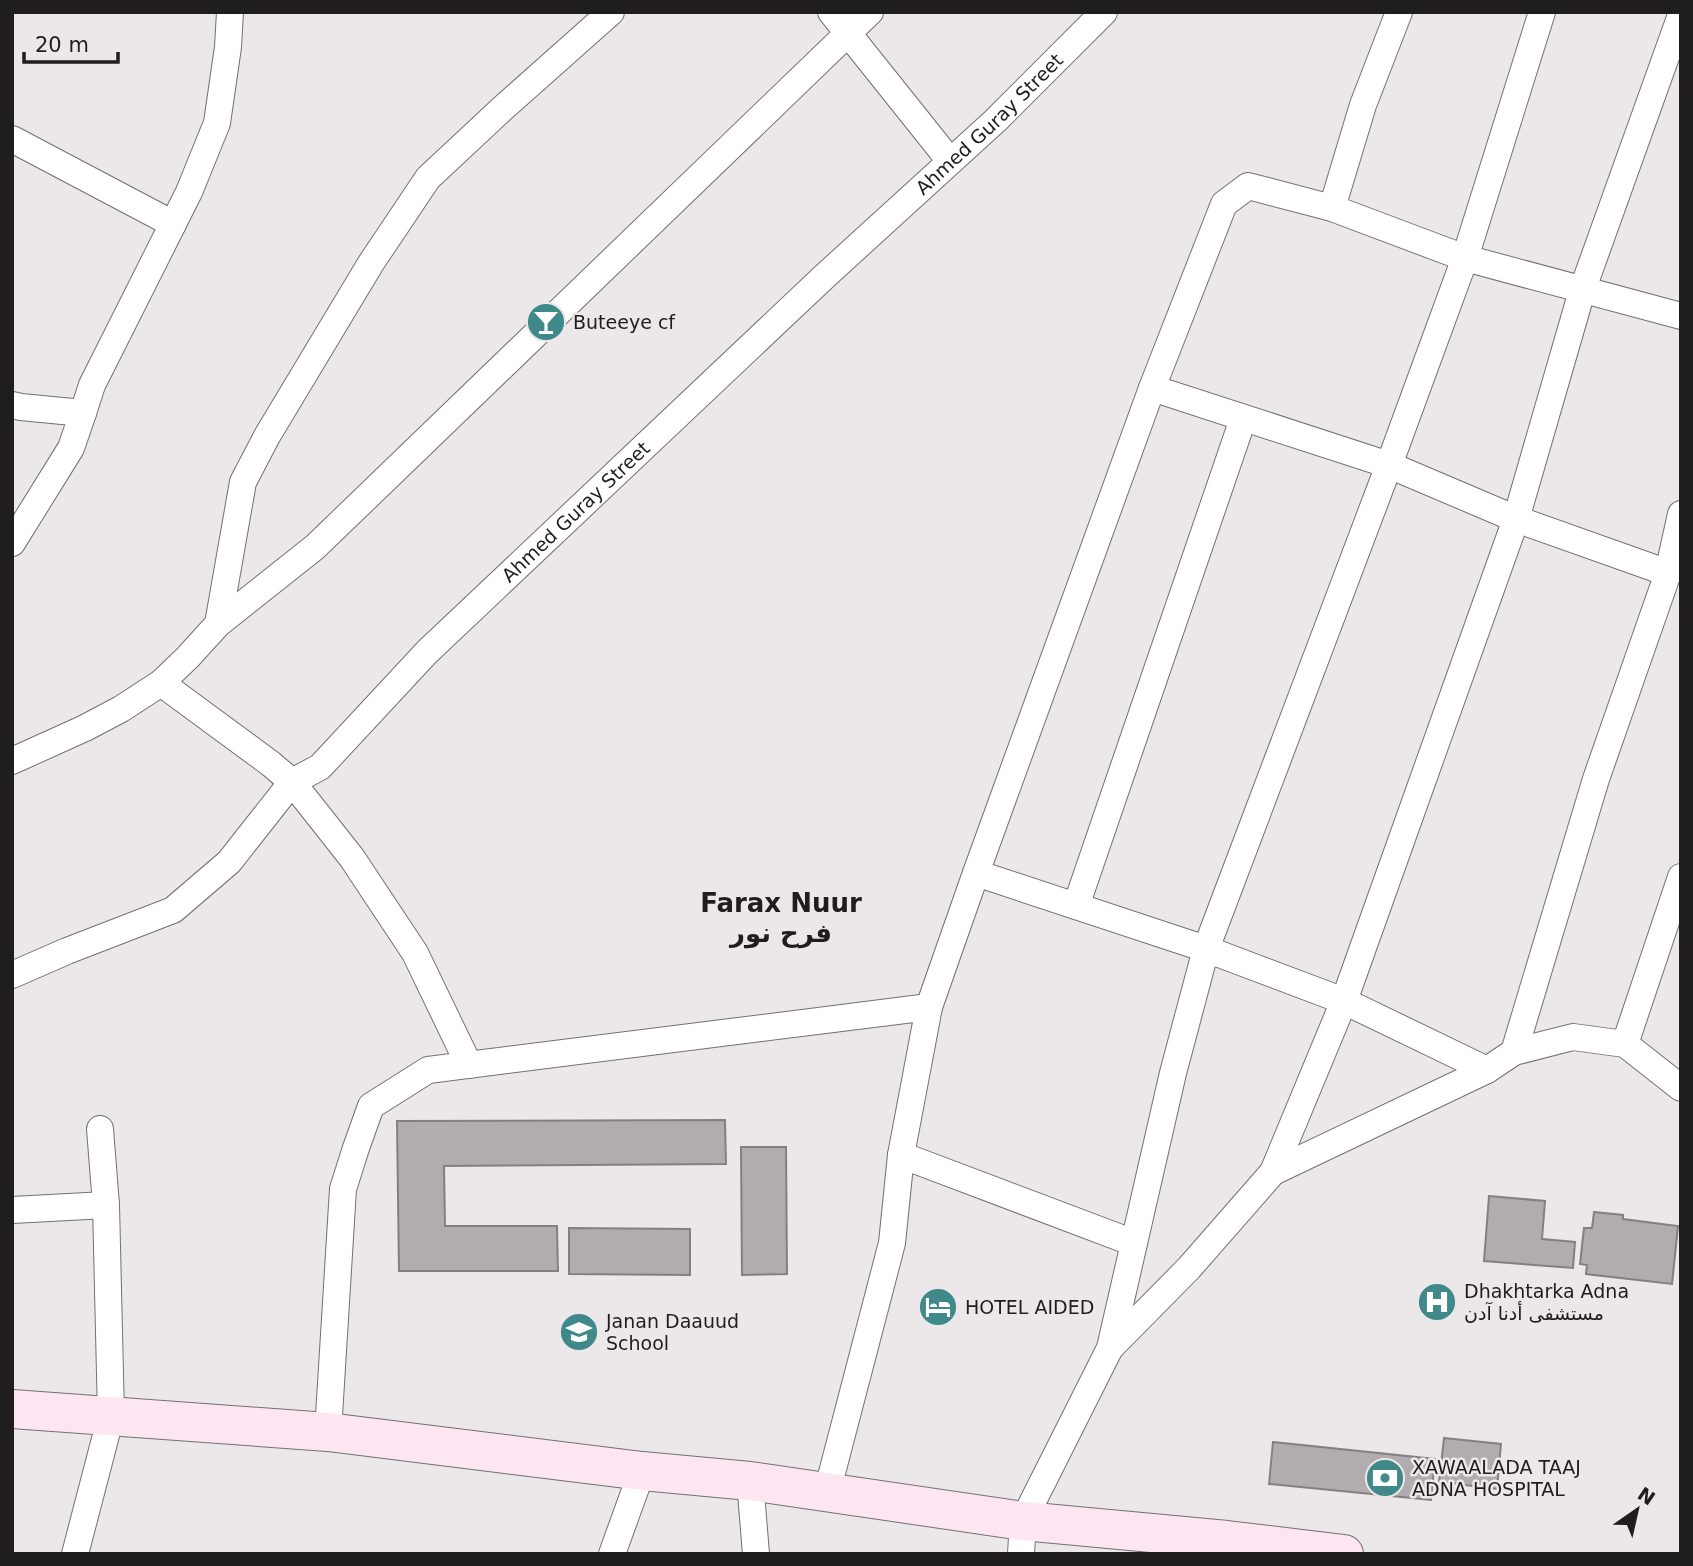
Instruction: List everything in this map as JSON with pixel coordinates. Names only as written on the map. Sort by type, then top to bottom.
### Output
[{"type":"main road","points":[[12,1409],[328,1432],[750,1482],[827,1492],[1022,1537],[1344,1554]]},
{"type":"street","points":[[12,542],[71,448],[92,385],[189,192],[217,123],[230,12]]},
{"type":"street","points":[[218,624],[243,482],[267,436],[371,263],[428,178],[611,12]]},
{"type":"street","points":[[831,12],[950,161]]},
{"type":"street","points":[[12,761],[85,728],[161,683],[218,624],[315,547],[870,12]]},
{"type":"street","name":"Ahmed Guray Street","points":[[292,782],[320,767],[436,642],[826,275],[996,120],[1104,12]]},
{"type":"street","points":[[1332,208],[1363,105],[1399,12]]},
{"type":"street","points":[[1022,1537],[1110,1348],[1173,1073],[1206,949],[1465,258],[1542,12]]},
{"type":"street","points":[[1110,1348],[1189,1268],[1273,1172],[1344,1001],[1516,519],[1582,290],[1681,15]]},
{"type":"street","points":[[12,139],[173,224]]},
{"type":"street","points":[[827,1492],[892,1243],[901,1155],[929,1007],[1152,388],[1224,204],[1248,186],[1332,208],[1465,258],[1681,316]]},
{"type":"street","points":[[1152,388],[1389,465],[1516,519],[1668,573]]},
{"type":"street","points":[[12,405],[83,413]]},
{"type":"street","points":[[1076,906],[1243,419]]},
{"type":"street","points":[[1514,1052],[1596,779],[1668,573],[1681,513]]},
{"type":"street","points":[[161,683],[292,782],[352,858],[415,953],[468,1065]]},
{"type":"street","points":[[12,975],[173,910],[229,862],[292,782]]},
{"type":"street","points":[[976,873],[1206,949],[1344,1001],[1487,1070]]},
{"type":"street","points":[[1625,1044],[1681,877]]},
{"type":"street","points":[[328,1432],[343,1189],[371,1106],[428,1070],[929,1007]]},
{"type":"street","points":[[1273,1172],[1487,1070],[1514,1052],[1573,1037],[1625,1044],[1681,1088]]},
{"type":"street","points":[[75,1554],[111,1416],[106,1205],[100,1129]]},
{"type":"street","points":[[901,1155],[1134,1243]]},
{"type":"street","points":[[12,1210],[106,1205]]},
{"type":"street","points":[[612,1554],[642,1471]]},
{"type":"street","points":[[750,1482],[756,1554]]},
{"type":"building","points":[[725,1120],[726,1164],[444,1166],[445,1226],[557,1226],[558,1271],[399,1271],[397,1121]]},
{"type":"building","points":[[741,1147],[786,1147],[787,1274],[742,1275]]},
{"type":"building","points":[[1489,1196],[1545,1201],[1542,1239],[1575,1242],[1573,1268],[1484,1261]]},
{"type":"building","points":[[1594,1212],[1623,1215],[1623,1219],[1678,1226],[1672,1284],[1586,1274],[1587,1265],[1580,1264],[1584,1228],[1592,1228]]},
{"type":"building","points":[[569,1228],[690,1229],[690,1275],[569,1274]]},
{"type":"building","points":[[1444,1438],[1501,1444],[1497,1489],[1439,1482]]},
{"type":"building","points":[[1273,1442],[1435,1459],[1431,1500],[1269,1484]]},
{"type":"place","name":"Buteeye cf","points":[[546,322]]},
{"type":"place","name":"Dhakhtarka Adna مستشفى أدنا آدن","points":[[1437,1302]]},
{"type":"place","name":"HOTEL AIDED","points":[[938,1307]]},
{"type":"place","name":"Janan Daauud School","points":[[579,1332]]},
{"type":"place","name":"XAWAALADA TAAJ ADNA HOSPITAL","points":[[1385,1478]]},
{"type":"district","name":"Farax Nuur فرح نور","points":[[781,918]]}]
